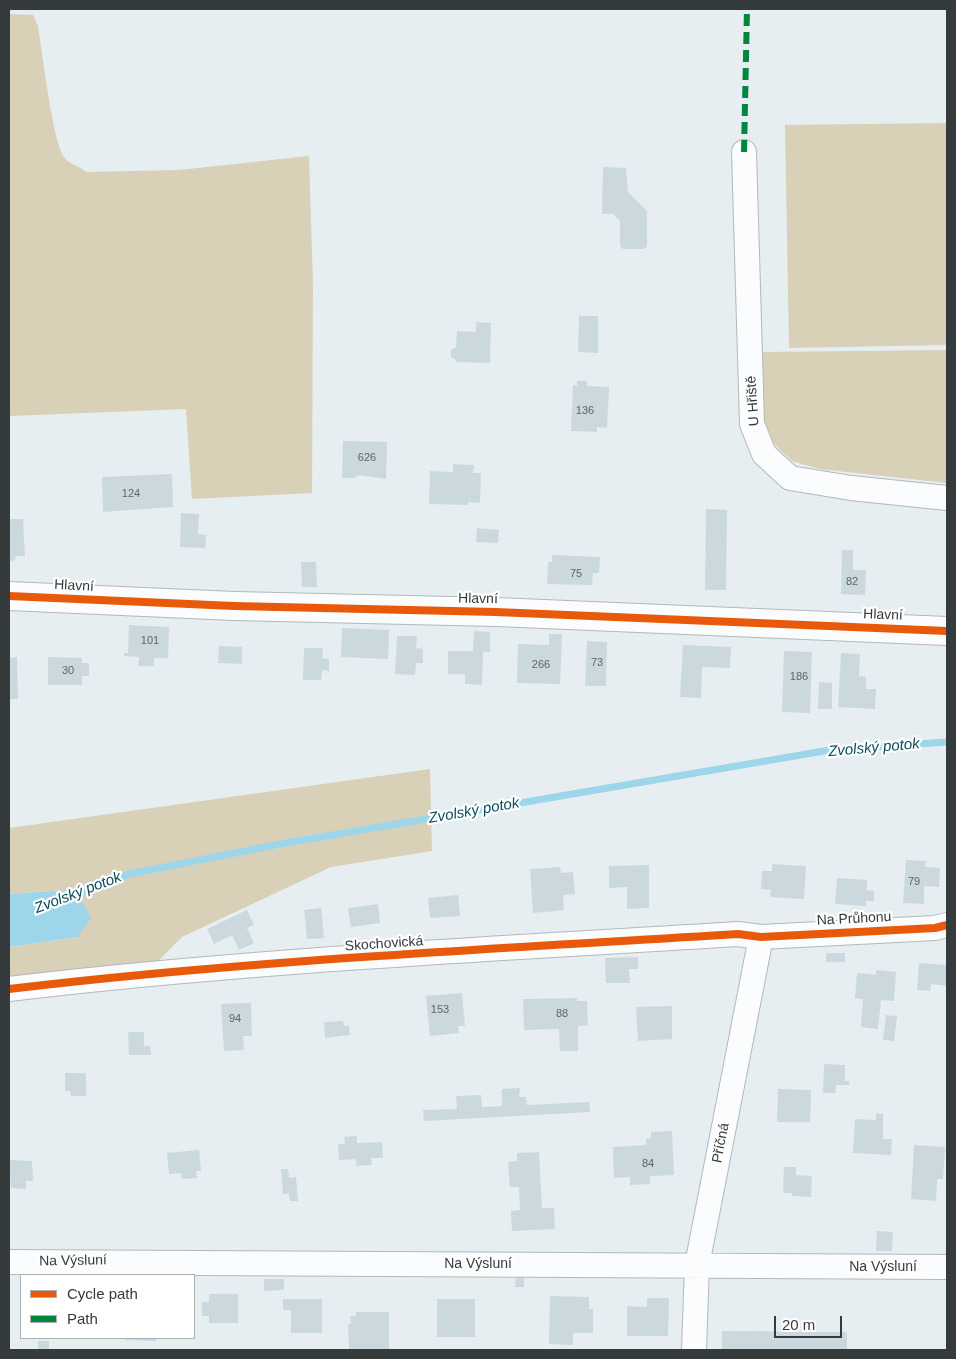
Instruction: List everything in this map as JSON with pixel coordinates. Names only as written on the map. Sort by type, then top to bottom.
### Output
[{"type":"street","name":"U Hřiště","points":[[744,152],[752,424],[764,454],[790,478],[851,488],[947,498]]},
{"type":"street","name":"Hlavní","points":[[9,596],[234,606],[496,612],[947,631]]},
{"type":"street","name":"Na Průhonu","points":[[761,936],[935,928],[947,925]]},
{"type":"street","name":"Skochovická","points":[[9,989],[135,974],[443,952],[738,934],[761,936]]},
{"type":"street","name":"Příčná","points":[[694,1350],[697,1265],[761,936]]},
{"type":"street","name":"Na Výsluní","points":[[9,1262],[947,1267]]},
{"type":"shaded area","points":[[9,14],[33,15],[38,26],[52,116],[60,148],[66,160],[86,172],[179,170],[309,156],[313,286],[312,493],[192,499],[186,409],[9,416]]},
{"type":"shaded area","points":[[947,123],[947,345],[789,348],[785,125]]},
{"type":"shaded area","points":[[947,350],[947,483],[819,469],[792,461],[774,444],[764,422],[762,352]]},
{"type":"shaded area","points":[[430,769],[432,851],[331,867],[182,937],[156,963],[9,982],[9,947],[78,937],[68,890],[9,894],[9,828]]},
{"type":"water","points":[[68,890],[80,898],[91,918],[78,937],[9,947],[9,894]]},
{"type":"building","points":[[603,167],[626,168],[628,192],[647,211],[647,246],[644,249],[623,249],[620,246],[620,221],[613,214],[602,214]]},
{"type":"building","points":[[579,316],[598,316],[598,353],[578,352]]},
{"type":"building","points":[[476,322],[491,323],[490,363],[455,362],[456,360],[451,357],[451,350],[456,347],[457,331],[476,332]]},
{"type":"building","points":[[577,381],[587,381],[587,386],[609,387],[607,428],[597,427],[597,432],[571,431],[573,385],[577,386]]},
{"type":"building","points":[[343,441],[387,442],[386,479],[358,475],[354,478],[342,478]]},
{"type":"building","points":[[453,464],[474,465],[473,473],[481,473],[480,503],[468,502],[468,505],[429,504],[430,471],[453,472]]},
{"type":"building","points":[[172,474],[173,507],[103,512],[102,477]]},
{"type":"building","points":[[706,509],[727,510],[726,590],[705,590]]},
{"type":"building","points":[[181,513],[199,514],[198,534],[206,535],[205,548],[180,547]]},
{"type":"building","points":[[9,519],[23,519],[25,556],[16,556],[14,561],[9,560]]},
{"type":"building","points":[[477,528],[499,530],[498,543],[476,542]]},
{"type":"building","points":[[842,550],[853,550],[853,570],[866,570],[865,595],[841,594]]},
{"type":"building","points":[[552,555],[600,557],[599,573],[593,573],[592,585],[547,584],[548,562],[552,562]]},
{"type":"building","points":[[301,562],[316,562],[317,587],[302,587]]},
{"type":"building","points":[[129,625],[169,627],[168,658],[154,658],[154,666],[138,666],[139,657],[124,656],[124,653],[128,653]]},
{"type":"building","points":[[342,628],[389,630],[388,659],[341,657]]},
{"type":"building","points":[[474,631],[490,632],[490,652],[483,652],[482,685],[465,684],[465,674],[448,674],[448,651],[473,651]]},
{"type":"building","points":[[549,634],[562,634],[560,684],[517,683],[518,644],[549,645]]},
{"type":"building","points":[[397,636],[417,636],[416,648],[423,649],[423,663],[416,663],[415,675],[395,674]]},
{"type":"building","points":[[587,641],[607,642],[606,686],[585,686]]},
{"type":"building","points":[[683,645],[731,647],[730,668],[702,667],[701,698],[680,697]]},
{"type":"building","points":[[219,646],[242,647],[242,664],[218,663]]},
{"type":"building","points":[[304,648],[323,648],[322,658],[329,659],[329,671],[322,670],[321,680],[303,680]]},
{"type":"building","points":[[784,651],[812,652],[810,713],[782,712]]},
{"type":"building","points":[[841,653],[860,654],[859,676],[866,677],[866,689],[876,689],[875,709],[838,707]]},
{"type":"building","points":[[17,657],[18,699],[9,699],[9,658]]},
{"type":"building","points":[[48,657],[82,658],[82,663],[89,663],[89,676],[82,676],[82,685],[48,685]]},
{"type":"building","points":[[819,682],[832,683],[832,709],[818,709]]},
{"type":"building","points":[[906,860],[926,861],[925,867],[940,868],[939,887],[924,886],[924,904],[903,903]]},
{"type":"building","points":[[772,864],[806,866],[804,899],[770,897],[771,890],[761,889],[762,871],[772,871]]},
{"type":"building","points":[[649,865],[649,908],[627,909],[627,887],[609,888],[609,866]]},
{"type":"building","points":[[560,867],[561,873],[573,872],[575,894],[563,895],[564,910],[533,913],[530,869]]},
{"type":"building","points":[[837,878],[867,880],[867,890],[874,891],[874,901],[866,901],[866,906],[835,904]]},
{"type":"building","points":[[458,895],[460,916],[430,918],[428,898]]},
{"type":"building","points":[[378,904],[380,923],[351,927],[348,908]]},
{"type":"building","points":[[321,908],[324,938],[307,939],[304,910]]},
{"type":"building","points":[[247,910],[254,925],[247,928],[254,943],[239,950],[232,935],[214,944],[207,929]]},
{"type":"building","points":[[826,953],[845,953],[845,962],[826,962]]},
{"type":"building","points":[[638,957],[638,969],[629,969],[630,983],[606,983],[605,958]]},
{"type":"building","points":[[919,963],[947,965],[947,986],[931,984],[930,991],[917,990]]},
{"type":"building","points":[[876,970],[896,972],[894,1001],[881,1000],[878,1029],[861,1027],[863,999],[855,998],[857,973],[876,975]]},
{"type":"building","points":[[462,993],[465,1026],[458,1026],[459,1033],[430,1036],[426,996]]},
{"type":"building","points":[[577,998],[577,1001],[587,1001],[588,1025],[578,1026],[578,1051],[560,1051],[559,1029],[524,1030],[523,999]]},
{"type":"building","points":[[251,1003],[252,1036],[243,1036],[244,1050],[224,1051],[221,1004]]},
{"type":"building","points":[[672,1006],[672,1039],[638,1041],[636,1007]]},
{"type":"building","points":[[886,1015],[897,1016],[894,1041],[883,1040]]},
{"type":"building","points":[[343,1021],[344,1026],[349,1026],[350,1035],[325,1038],[324,1022]]},
{"type":"building","points":[[128,1032],[144,1032],[144,1046],[150,1046],[151,1055],[129,1055]]},
{"type":"building","points":[[824,1064],[845,1065],[845,1081],[849,1081],[849,1085],[836,1085],[835,1093],[823,1093]]},
{"type":"building","points":[[65,1073],[86,1073],[86,1096],[71,1096],[70,1091],[65,1091]]},
{"type":"building","points":[[520,1088],[519,1097],[526,1097],[527,1105],[589,1102],[590,1112],[424,1121],[423,1110],[457,1109],[456,1096],[481,1095],[482,1107],[502,1106],[502,1089]]},
{"type":"building","points":[[778,1089],[811,1090],[810,1122],[777,1122]]},
{"type":"building","points":[[876,1113],[883,1114],[883,1139],[892,1139],[891,1155],[853,1153],[855,1119],[876,1120]]},
{"type":"building","points":[[672,1131],[674,1175],[650,1176],[650,1184],[630,1185],[630,1177],[614,1178],[613,1147],[646,1145],[646,1139],[651,1138],[651,1132]]},
{"type":"building","points":[[357,1136],[357,1143],[382,1142],[383,1158],[371,1158],[372,1165],[356,1166],[356,1159],[339,1160],[338,1144],[345,1144],[344,1137]]},
{"type":"building","points":[[914,1145],[945,1147],[943,1179],[937,1179],[936,1201],[911,1199]]},
{"type":"building","points":[[199,1150],[201,1171],[196,1171],[197,1178],[182,1179],[181,1173],[169,1174],[167,1153]]},
{"type":"building","points":[[539,1152],[542,1208],[554,1208],[555,1229],[512,1231],[511,1211],[520,1210],[519,1187],[510,1187],[508,1162],[517,1161],[517,1153]]},
{"type":"building","points":[[9,1160],[32,1161],[33,1181],[26,1181],[26,1189],[11,1188]]},
{"type":"building","points":[[784,1167],[796,1167],[796,1175],[812,1176],[811,1197],[792,1196],[792,1193],[783,1193]]},
{"type":"building","points":[[281,1169],[288,1169],[289,1178],[296,1177],[298,1201],[290,1201],[289,1193],[283,1194]]},
{"type":"building","points":[[877,1231],[893,1232],[892,1251],[876,1251]]},
{"type":"building","points":[[516,1276],[524,1276],[524,1287],[515,1287]]},
{"type":"building","points":[[264,1279],[284,1279],[284,1290],[264,1291]]},
{"type":"building","points":[[209,1294],[238,1294],[238,1323],[209,1323],[209,1316],[202,1316],[202,1302],[209,1302]]},
{"type":"building","points":[[550,1296],[589,1297],[589,1309],[593,1309],[593,1333],[573,1333],[573,1345],[549,1344]]},
{"type":"building","points":[[647,1298],[669,1298],[668,1336],[627,1336],[627,1306],[647,1307]]},
{"type":"building","points":[[283,1299],[322,1299],[322,1333],[291,1333],[291,1310],[283,1310]]},
{"type":"building","points":[[437,1299],[475,1299],[475,1337],[437,1337]]},
{"type":"building","points":[[356,1312],[389,1312],[389,1349],[349,1349],[348,1324],[351,1324],[350,1316],[356,1316]]},
{"type":"building","points":[[722,1331],[847,1332],[847,1350],[722,1350]]},
{"type":"building","points":[[156,1339],[156,1341],[125,1340]]},
{"type":"building","points":[[38,1341],[49,1341],[49,1350],[38,1350]]},
{"type":"waterway","name":"Zvolský potok","points":[[68,897],[129,874],[280,844],[830,750],[947,742]]},
{"type":"marked path","points":[[744,152],[747,9]]},
{"type":"cycle path","points":[[9,596],[234,606],[496,612],[947,631]]},
{"type":"cycle path","points":[[9,989],[191,970],[373,956],[738,934],[761,937],[935,928],[947,925]]}]
